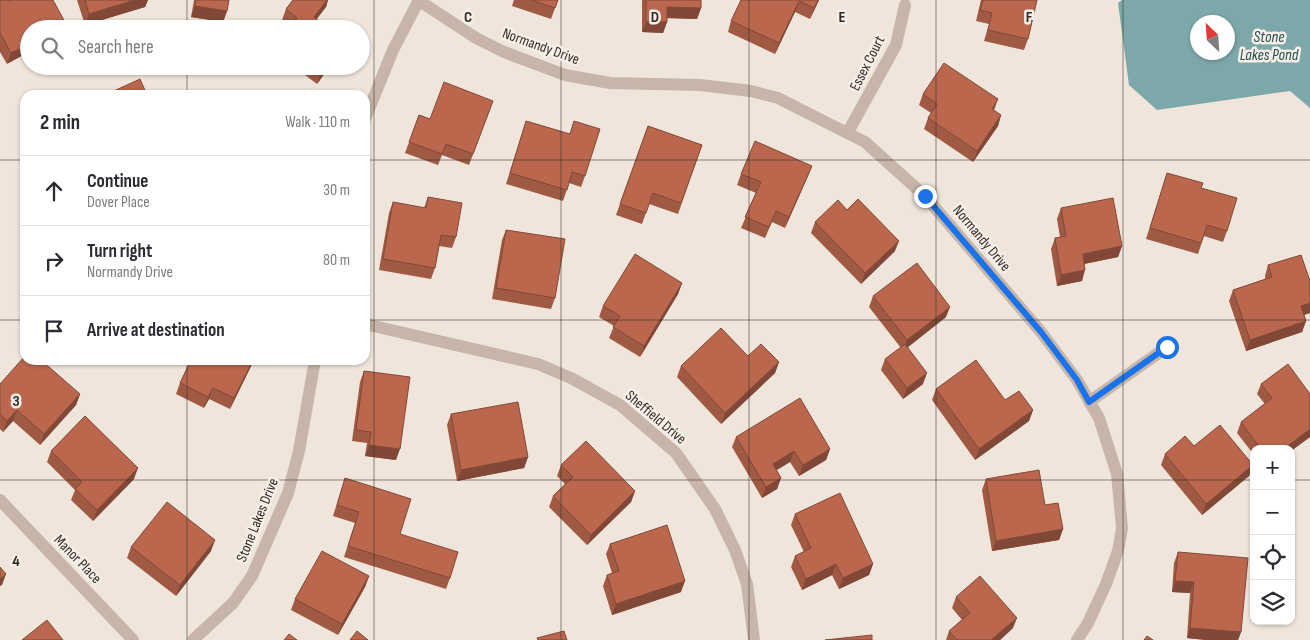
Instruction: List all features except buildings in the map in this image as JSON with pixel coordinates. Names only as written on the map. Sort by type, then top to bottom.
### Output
[{"type":"street","points":[[370,107],[393,50],[419,0]]},
{"type":"street","name":"Normandy Drive","points":[[419,0],[476,38],[504,52],[565,76],[610,83],[700,85],[751,91],[778,98],[865,142],[925,196],[1041,332],[1077,380],[1099,418],[1117,474],[1122,528],[1118,551],[1106,584],[1088,623],[1077,640]]},
{"type":"street","name":"Essex Court","points":[[848,132],[896,44],[905,4]]},
{"type":"street","name":"Sheffield Drive","points":[[370,325],[538,364],[571,378],[620,405],[676,453],[715,509],[735,550],[747,584],[754,640]]},
{"type":"street","points":[[1089,402],[1167,347]]},
{"type":"street","name":"Stone Lakes Drive","points":[[193,640],[233,603],[252,576],[288,493],[299,451],[314,365]]},
{"type":"street","name":"Manor Place","points":[[0,500],[133,640]]},
{"type":"water","name":"Stone Lakes Pond","points":[[1122,0],[1310,0],[1310,108],[1290,91],[1157,110],[1129,85],[1118,3]]},
{"type":"route","points":[[925,196],[1041,332],[1077,380],[1089,402],[1167,347]]}]
